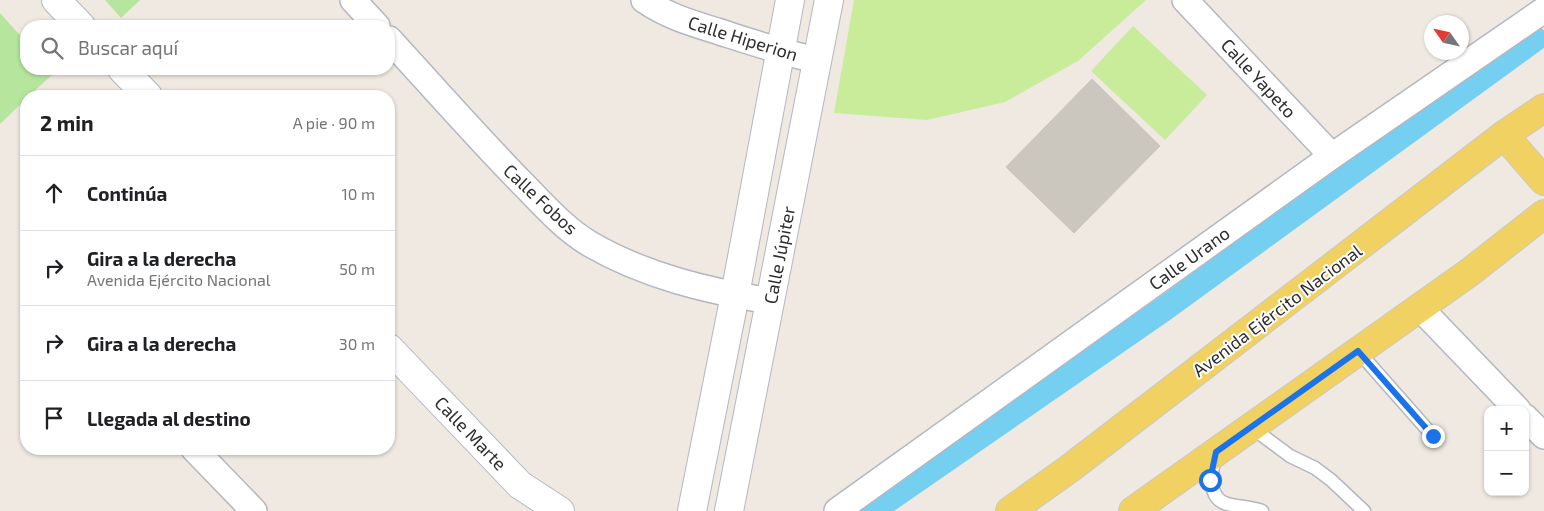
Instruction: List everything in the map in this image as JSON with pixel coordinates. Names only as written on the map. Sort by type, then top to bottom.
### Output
[{"type":"main road","name":"Avenida Ejército Nacional","points":[[1010,511],[1100,445],[1504,135],[1544,108]]},
{"type":"main road","points":[[1504,135],[1544,181]]},
{"type":"main road","points":[[1133,511],[1470,272],[1544,214]]},
{"type":"street","points":[[56,0],[75,20]]},
{"type":"street","points":[[353,0],[371,20]]},
{"type":"street","name":"Calle Hiperion","points":[[644,0],[661,12],[779,52],[817,60]]},
{"type":"street","name":"Calle Júpiter","points":[[692,511],[735,296],[790,0]]},
{"type":"street","name":"Calle Júpiter","points":[[729,511],[829,0]]},
{"type":"street","name":"Calle Yapeto","points":[[1185,0],[1332,156]]},
{"type":"street","name":"Calle Urano","points":[[837,511],[1332,156],[1544,10]]},
{"type":"street","name":"Calle Fobos","points":[[395,46],[500,161],[559,220],[588,243],[652,274],[735,296],[770,301]]},
{"type":"street","points":[[128,75],[142,90]]},
{"type":"street","points":[[1420,308],[1514,406]]},
{"type":"street","name":"Calle Marte","points":[[395,354],[520,485],[560,511]]},
{"type":"street","points":[[1529,421],[1544,436]]},
{"type":"street","points":[[200,455],[254,511]]},
{"type":"lane","points":[[1358,351],[1433,436]]},
{"type":"lane","points":[[1251,427],[1290,456],[1315,468],[1331,480],[1364,511]]},
{"type":"lane","points":[[1216,452],[1210,480],[1218,498],[1226,504],[1262,511]]},
{"type":"green space","points":[[105,0],[140,0],[121,18]]},
{"type":"green space","points":[[854,0],[1146,0],[1078,61],[1005,102],[927,120],[834,113]]},
{"type":"green space","points":[[0,13],[20,35],[20,75],[52,75],[36,90],[20,90],[20,105],[0,124]]},
{"type":"green space","points":[[1133,26],[1207,95],[1165,140],[1091,71]]},
{"type":"building","points":[[1092,79],[1160,146],[1074,233],[1006,167]]},
{"type":"waterway","points":[[872,511],[1164,309],[1535,39]]},
{"type":"route","points":[[1210,480],[1216,452],[1358,351],[1433,436]]}]
